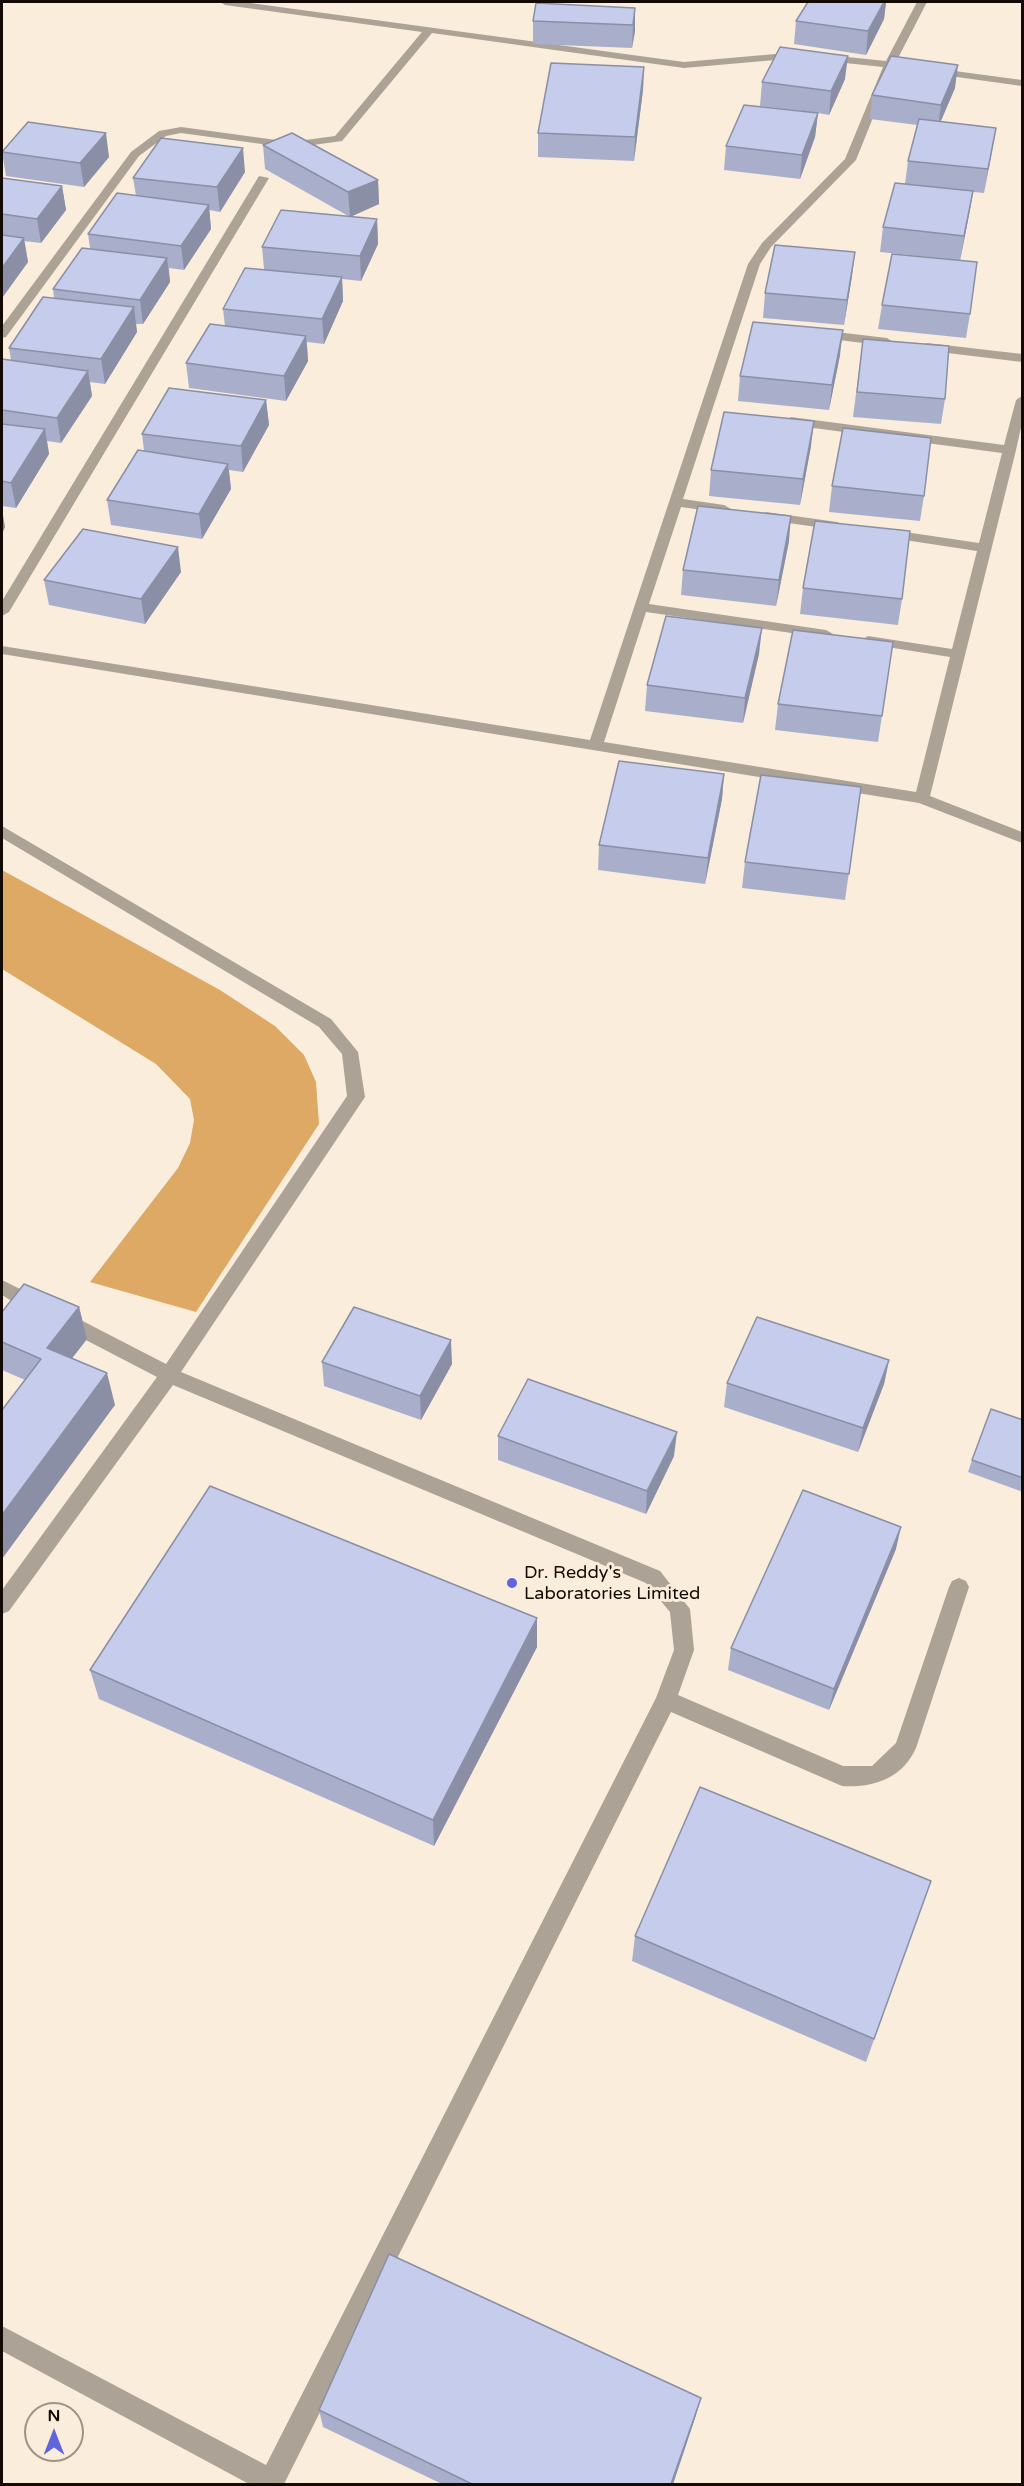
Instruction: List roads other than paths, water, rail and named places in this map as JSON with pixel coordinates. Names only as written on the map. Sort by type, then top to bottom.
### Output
[{"type":"street","points":[[225,2],[684,65],[798,55],[825,56],[1023,83]]},
{"type":"street","points":[[595,747],[675,502],[712,410],[740,324],[754,264],[766,245],[850,160],[889,65],[922,2]]},
{"type":"street","points":[[2,334],[135,154],[162,133],[181,130],[291,145],[338,139],[429,30]]},
{"type":"street","points":[[2,612],[263,178]]},
{"type":"street","points":[[803,332],[896,343]]},
{"type":"street","points":[[919,346],[1023,358]]},
{"type":"street","points":[[922,798],[1023,400]]},
{"type":"street","points":[[776,419],[1010,450]]},
{"type":"street","points":[[675,502],[733,511]]},
{"type":"street","points":[[756,514],[848,528]]},
{"type":"street","points":[[871,531],[986,548]]},
{"type":"street","points":[[641,607],[959,654]]},
{"type":"street","points":[[2,650],[922,798],[998,826],[1023,838]]},
{"type":"street","points":[[2,831],[325,1023],[351,1052],[356,1097],[169,1375],[2,1605]]},
{"type":"street","points":[[2,1287],[169,1375],[653,1577],[680,1609],[684,1650],[666,1700],[273,2483],[2,2338]]},
{"type":"street","points":[[666,1700],[842,1776],[869,1778],[890,1766],[905,1748],[959,1587]]},
{"type":"place","name":"Dr. Reddy's Laboratories Limited","points":[[512,1583]]}]
